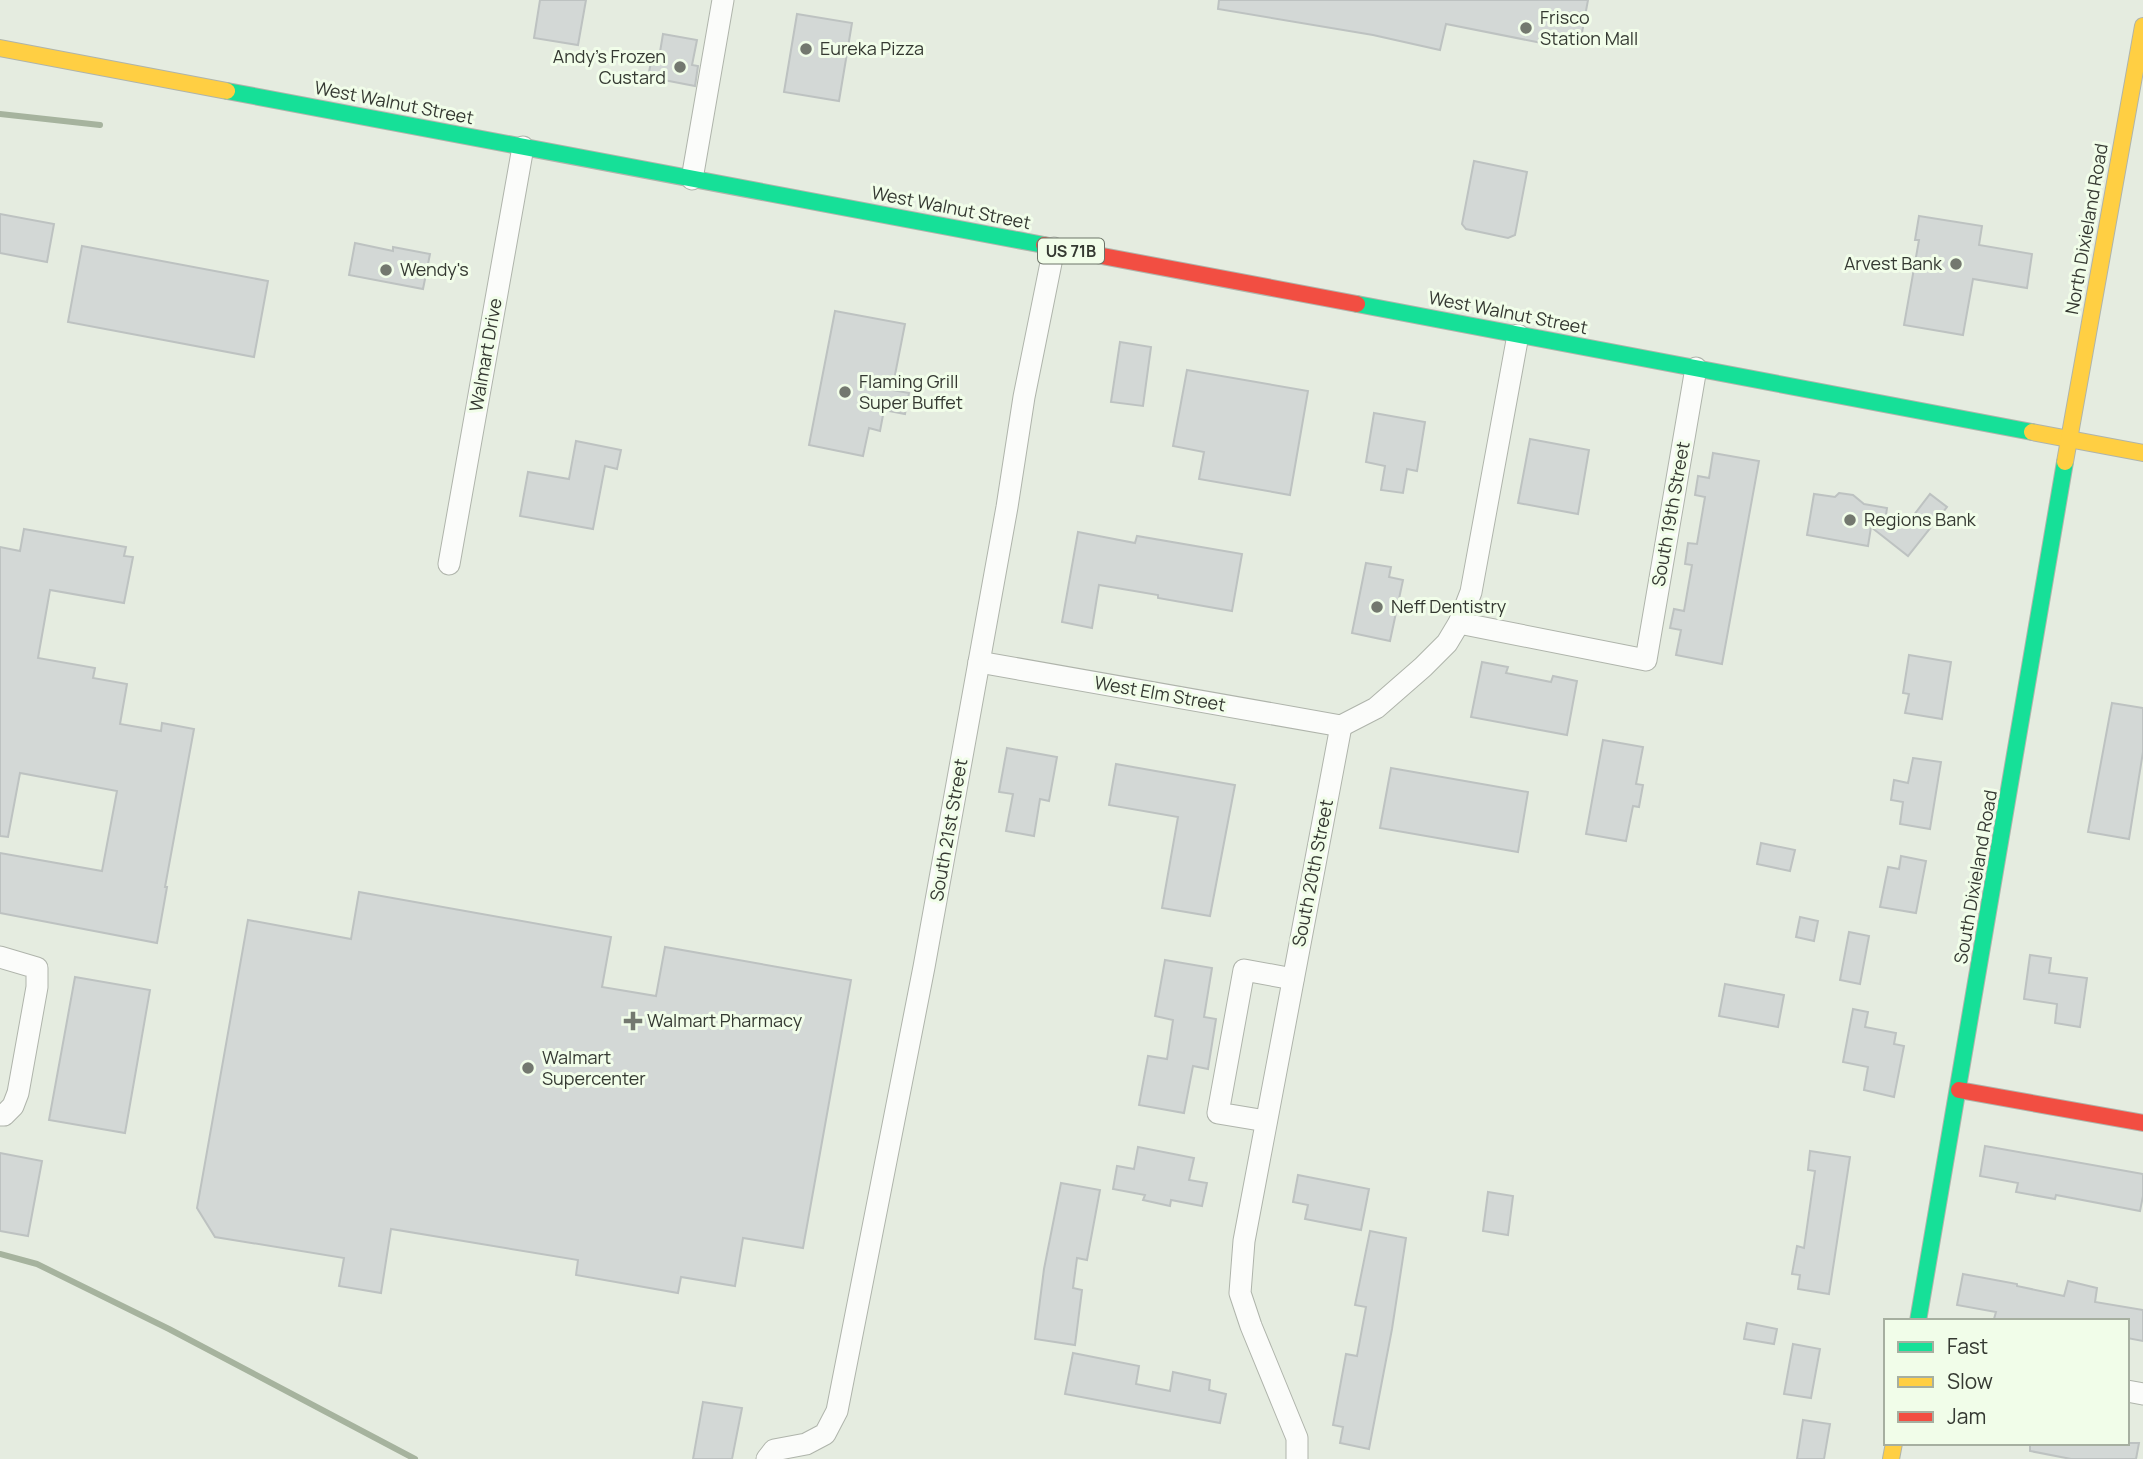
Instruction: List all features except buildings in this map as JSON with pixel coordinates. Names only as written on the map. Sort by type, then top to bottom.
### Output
[{"type":"main road","name":"North Dixieland Road","points":[[2069,439],[2143,26]]},
{"type":"main road","name":"West Walnut Street","points":[[0,48],[2143,453]]},
{"type":"main road","name":"South Dixieland Road","points":[[1918,1319],[2069,439]]},
{"type":"main road","points":[[1959,1090],[2143,1123]]},
{"type":"street","points":[[692,179],[723,0]]},
{"type":"street","name":"Walmart Drive","points":[[449,564],[523,147]]},
{"type":"street","name":"South 21st Street","points":[[767,1459],[774,1450],[806,1444],[825,1434],[837,1411],[924,967],[1007,507],[1024,397],[1054,248]]},
{"type":"street","points":[[1341,726],[1386,700],[1439,651],[1460,623],[1471,592],[1518,335]]},
{"type":"street","name":"South 19th Street","points":[[1460,623],[1646,660],[1696,368]]},
{"type":"street","name":"West Elm Street","points":[[979,662],[1341,726]]},
{"type":"street","name":"South 20th Street","points":[[1297,1459],[1297,1438],[1240,1293],[1244,1241],[1341,726]]},
{"type":"street","points":[[0,957],[37,968],[37,987],[18,1093],[13,1106],[4,1115],[0,1115]]},
{"type":"street","points":[[1266,1121],[1218,1113],[1244,970],[1293,979]]},
{"type":"waterway","points":[[0,114],[100,125]]},
{"type":"waterway","points":[[0,1254],[37,1264],[169,1329],[415,1459]]},
{"type":"traffic: fast","points":[[227,91],[1044,245]]},
{"type":"traffic: fast","points":[[1357,304],[2032,432]]},
{"type":"traffic: fast","points":[[1918,1319],[2065,462]]},
{"type":"traffic: slow","points":[[2065,462],[2143,26]]},
{"type":"traffic: slow","points":[[0,48],[227,91]]},
{"type":"traffic: slow","points":[[2032,432],[2143,453]]},
{"type":"traffic: slow","points":[[1891,1459],[1894,1445]]},
{"type":"traffic: jam","points":[[1044,245],[1357,304]]},
{"type":"traffic: jam","points":[[1959,1090],[2143,1123]]},
{"type":"place","name":"Frisco Station Mall","points":[[1526,28]]},
{"type":"place","name":"Eureka Pizza","points":[[806,49]]},
{"type":"place","name":"Andy's Frozen Custard","points":[[680,67]]},
{"type":"place","name":"Arvest Bank","points":[[1956,264]]},
{"type":"place","name":"Wendy's","points":[[386,270]]},
{"type":"place","name":"Flaming Grill Super Buffet","points":[[845,392]]},
{"type":"place","name":"Regions Bank","points":[[1850,520]]},
{"type":"place","name":"Neff Dentistry","points":[[1377,607]]},
{"type":"place","name":"Walmart Pharmacy","points":[[633,1021]]},
{"type":"place","name":"Walmart Supercenter","points":[[528,1068]]}]
